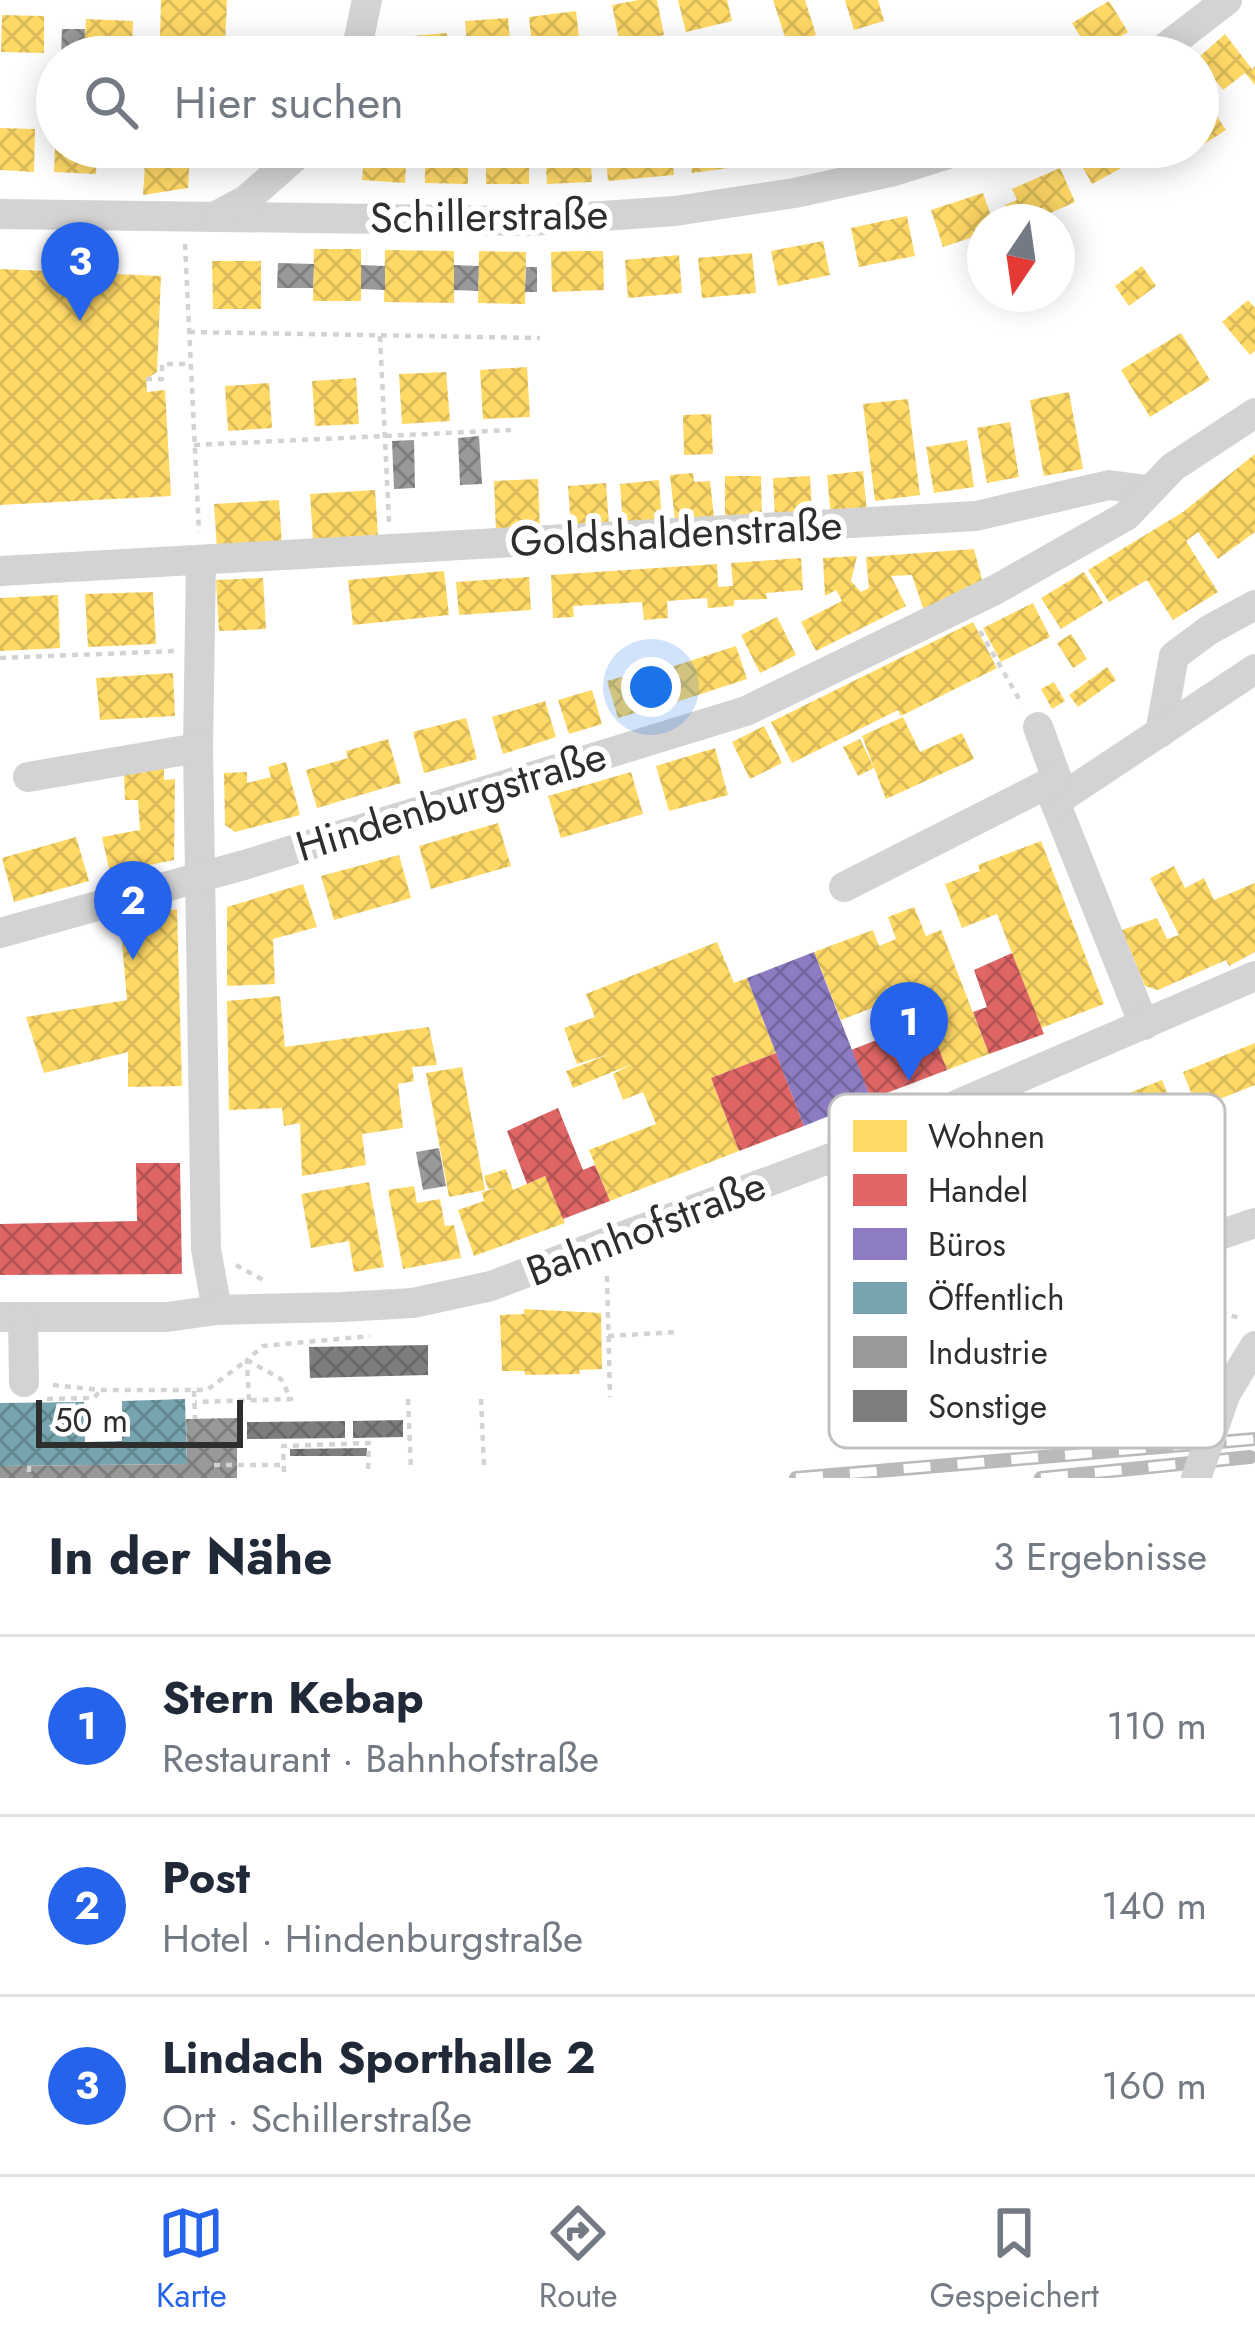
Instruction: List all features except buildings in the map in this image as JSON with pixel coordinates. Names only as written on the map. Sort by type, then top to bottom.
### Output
[{"type":"street","points":[[359,36],[367,0]]},
{"type":"street","points":[[1180,36],[1227,0]]},
{"type":"street","points":[[215,216],[246,200],[282,168]]},
{"type":"street","name":"Schillerstraße","points":[[0,214],[530,221],[675,211],[815,189],[904,168]]},
{"type":"street","name":"Hindenburgstraße","points":[[0,933],[746,711],[965,605],[1126,517],[1173,467],[1255,413]]},
{"type":"street","name":"Goldshaldenstraße","points":[[0,571],[200,555],[976,516],[1109,485],[1147,490]]},
{"type":"street","points":[[200,555],[198,748],[208,1261],[218,1310]]},
{"type":"street","points":[[1160,733],[1174,656],[1255,605]]},
{"type":"street","points":[[844,887],[1056,790],[1160,733],[1255,669]]},
{"type":"street","points":[[1038,727],[1056,790],[1144,1025]]},
{"type":"street","points":[[28,777],[198,748]]},
{"type":"street","name":"Bahnhofstraße","points":[[983,1094],[1255,976]]},
{"type":"street","name":"Bahnhofstraße","points":[[12,1317],[166,1317],[218,1310],[413,1303],[491,1286],[829,1159]]},
{"type":"street","points":[[1225,1233],[1255,1223]]},
{"type":"street","points":[[12,1317],[23,1372]]},
{"type":"street","points":[[1225,1396],[1255,1346]]},
{"type":"street","points":[[1196,1478],[1207,1448]]},
{"type":"path","points":[[185,240],[200,555]]},
{"type":"path","points":[[189,332],[540,338]]},
{"type":"path","points":[[380,336],[389,513]]},
{"type":"path","points":[[146,379],[162,379],[162,364],[190,364]]},
{"type":"path","points":[[194,445],[511,430]]},
{"type":"path","points":[[965,605],[1014,691]]},
{"type":"path","points":[[0,658],[199,650]]},
{"type":"path","points":[[208,1261],[230,1261],[266,1281],[267,1309]]},
{"type":"path","points":[[607,1270],[610,1396]]},
{"type":"path","points":[[1225,1314],[1255,1322]]},
{"type":"path","points":[[608,1336],[678,1332]]},
{"type":"path","points":[[23,1372],[100,1390],[194,1391],[207,1390],[247,1360],[281,1379],[291,1399],[195,1402]]},
{"type":"path","points":[[23,1372],[94,1398],[100,1390]]},
{"type":"path","points":[[194,1391],[195,1419]]},
{"type":"path","points":[[408,1399],[411,1469]]},
{"type":"path","points":[[481,1399],[484,1466]]},
{"type":"path","points":[[214,1465],[284,1469],[283,1446],[369,1443],[368,1470]]},
{"type":"path","points":[[28,1466],[29,1478]]},
{"type":"railway","points":[[1225,1442],[1255,1439]]},
{"type":"railway","points":[[796,1478],[1149,1448]]},
{"type":"railway","points":[[1041,1478],[1250,1457]]},
{"type":"place","name":"Lindach Sporthalle 2","points":[[80,321]]},
{"type":"place","name":"Post","points":[[133,960]]},
{"type":"place","name":"Stern Kebap","points":[[909,1081]]}]
